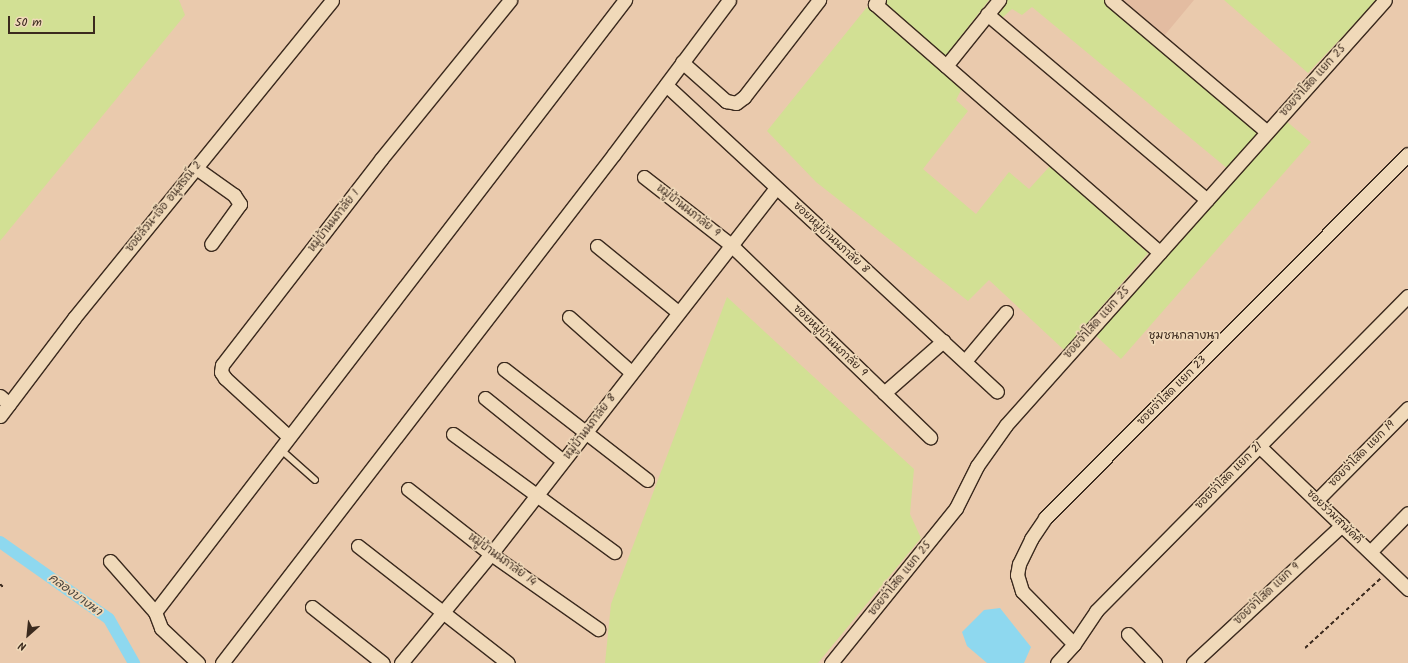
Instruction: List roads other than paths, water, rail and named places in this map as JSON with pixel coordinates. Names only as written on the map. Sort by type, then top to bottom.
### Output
[{"type":"street","name":"ซอยล้วน-เจือ อนุสรณ์ 2","points":[[0,416],[5,400],[74,318],[332,0]]},
{"type":"street","name":"หมู่บ้านนภาลัย 1","points":[[288,436],[225,378],[221,372],[222,365],[381,159],[510,0]]},
{"type":"street","points":[[155,612],[288,436],[625,0]]},
{"type":"street","points":[[682,62],[726,101],[736,103],[744,97],[819,0]]},
{"type":"street","points":[[879,0],[876,4],[1160,253]]},
{"type":"street","points":[[946,66],[999,0]]},
{"type":"street","points":[[1111,0],[1267,132]]},
{"type":"street","name":"ซอยจ่าโสด แยก 25","points":[[831,663],[956,508],[977,466],[1006,425],[1385,0]]},
{"type":"street","points":[[222,663],[666,85],[727,1]]},
{"type":"street","points":[[987,14],[1207,200]]},
{"type":"street","name":"ซอยหมู่บ้านนภาลัย 8","points":[[666,85],[997,391]]},
{"type":"street","name":"ซอยจ่าโสด แยก 23","points":[[1074,644],[1022,591],[1017,575],[1028,546],[1045,518],[1408,154]]},
{"type":"street","points":[[196,168],[234,195],[240,204],[211,244]]},
{"type":"street","name":"หมู่บ้านนภาลัย 9","points":[[644,176],[731,245]]},
{"type":"street","name":"หมู่บ้านนภาลัย 8","points":[[401,663],[491,554],[587,432],[631,372],[776,188]]},
{"type":"street","name":"ซอยหมู่บ้านนภาลัย 9","points":[[731,245],[930,437]]},
{"type":"street","points":[[596,246],[678,312]]},
{"type":"street","name":"ซอยจ่าโสด แยก 21","points":[[1057,663],[1074,644],[1096,611],[1408,296]]},
{"type":"street","points":[[965,361],[1006,312]]},
{"type":"street","points":[[569,317],[631,372]]},
{"type":"street","points":[[884,393],[943,341]]},
{"type":"street","points":[[504,370],[587,432],[647,480]]},
{"type":"street","points":[[485,398],[563,461]]},
{"type":"street","name":"ซอยจ่าโสด แยก 19","points":[[1316,501],[1408,408]]},
{"type":"street","points":[[453,434],[614,552]]},
{"type":"street","name":"ซอยร่วมสามัคคี","points":[[1259,446],[1408,589]]},
{"type":"street","name":"หมู่บ้านนภาลัย 14","points":[[408,489],[491,554],[598,629]]},
{"type":"street","points":[[1370,552],[1408,513]]},
{"type":"street","name":"ซอยจ่าโสด แยก 9","points":[[1193,663],[1342,525]]},
{"type":"street","points":[[358,546],[508,663]]},
{"type":"street","points":[[110,561],[155,612],[161,628],[198,663]]},
{"type":"street","points":[[312,607],[383,663]]},
{"type":"street","points":[[1128,634],[1155,663]]},
{"type":"lane","points":[[279,448],[315,480]]},
{"type":"water","points":[[1000,608],[1031,647],[1024,663],[987,663],[967,646],[962,632],[984,610]]},
{"type":"waterway","name":"คลองบางนา","points":[[0,542],[109,619],[134,663]]},
{"type":"district","name":"ชุมชนกลางนา","points":[[1184,336]]}]
